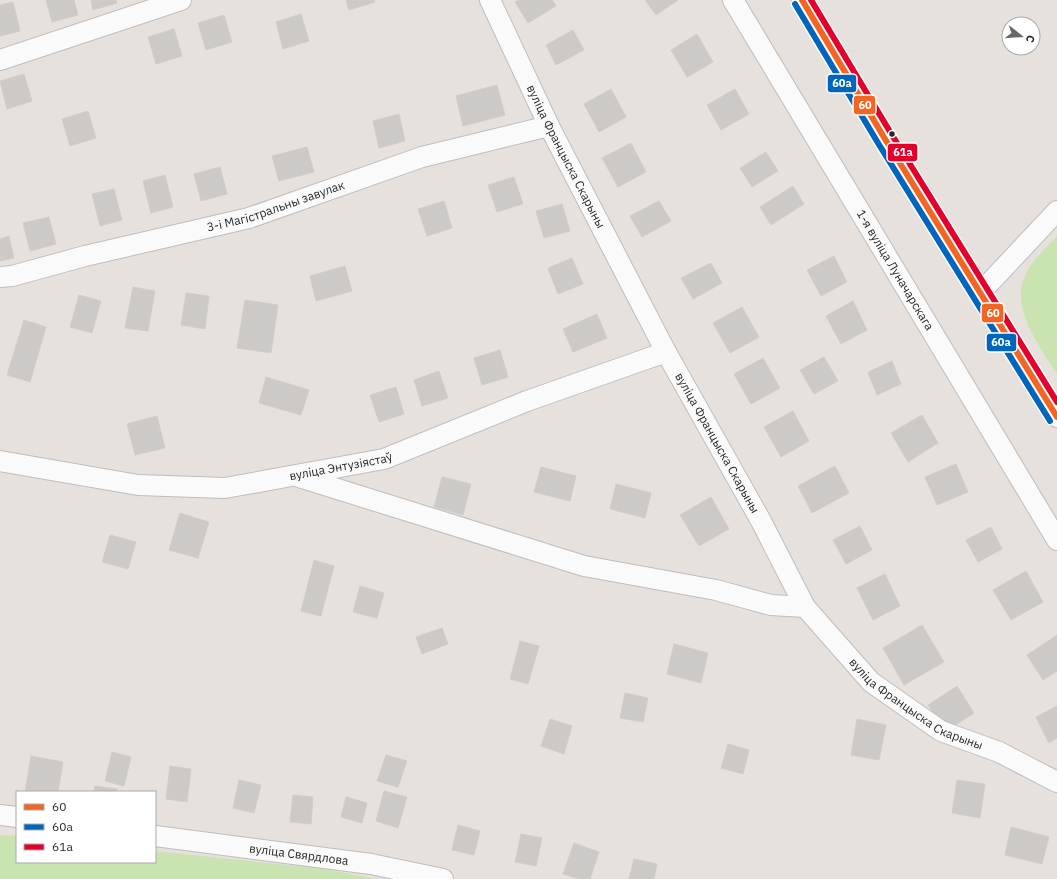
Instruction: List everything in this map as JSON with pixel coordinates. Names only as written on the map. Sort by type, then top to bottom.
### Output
[{"type":"street","points":[[0,60],[181,0]]},
{"type":"street","name":"вуліца Францыска Скарыны","points":[[490,0],[549,126],[666,352],[761,521],[805,607],[871,682],[941,731],[999,752],[1057,782]]},
{"type":"street","name":"1-я вуліца Луначарскага","points":[[733,0],[1057,540]]},
{"type":"street","points":[[802,0],[1057,417]]},
{"type":"street","name":"3-і Магістральны завулак","points":[[0,277],[12,276],[85,256],[248,218],[422,158],[549,126]]},
{"type":"street","points":[[981,292],[1057,211]]},
{"type":"street","name":"вуліца Энтузіястаў","points":[[0,461],[138,485],[225,488],[384,459],[527,401],[666,352]]},
{"type":"street","points":[[296,476],[584,566],[716,590],[771,606],[805,607]]},
{"type":"street","points":[[0,815],[16,818]]},
{"type":"street","name":"вуліца Свярдлова","points":[[156,836],[371,864],[442,879]]},
{"type":"green space","points":[[1057,236],[1057,374],[1035,339],[1024,313],[1021,299],[1022,286],[1032,263]]},
{"type":"green space","points":[[0,835],[16,836],[16,863],[156,863],[156,851],[324,869],[376,879],[0,879]]},
{"type":"building","points":[[46,0],[74,0],[78,15],[52,22]]},
{"type":"building","points":[[91,0],[116,0],[117,3],[93,10]]},
{"type":"building","points":[[346,0],[374,0],[375,2],[349,10]]},
{"type":"building","points":[[518,0],[552,0],[556,6],[528,23],[515,2]]},
{"type":"building","points":[[645,0],[678,0],[656,15]]},
{"type":"building","points":[[13,2],[20,31],[0,36],[0,5]]},
{"type":"building","points":[[301,14],[309,41],[283,49],[276,22]]},
{"type":"building","points":[[224,15],[232,42],[206,50],[198,23]]},
{"type":"building","points":[[174,29],[182,56],[156,64],[148,37]]},
{"type":"building","points":[[573,30],[584,50],[556,65],[546,45]]},
{"type":"building","points":[[697,34],[713,62],[687,77],[671,50]]},
{"type":"building","points":[[24,74],[32,101],[7,109],[0,81]]},
{"type":"building","points":[[497,85],[505,115],[463,126],[456,96]]},
{"type":"building","points":[[611,89],[626,117],[599,132],[584,104]]},
{"type":"building","points":[[735,89],[749,114],[721,130],[707,105]]},
{"type":"building","points":[[88,111],[96,138],[70,146],[62,119]]},
{"type":"building","points":[[399,114],[405,141],[379,148],[373,121]]},
{"type":"building","points":[[631,143],[646,172],[618,187],[602,158]]},
{"type":"building","points":[[307,147],[314,172],[279,181],[272,156]]},
{"type":"building","points":[[766,152],[778,171],[752,187],[740,168]]},
{"type":"building","points":[[220,167],[227,194],[201,201],[194,174]]},
{"type":"building","points":[[165,175],[173,207],[151,213],[143,181]]},
{"type":"building","points":[[514,177],[523,204],[497,212],[488,185]]},
{"type":"building","points":[[793,186],[804,204],[771,225],[760,207]]},
{"type":"building","points":[[114,189],[122,220],[100,226],[92,194]]},
{"type":"building","points":[[444,201],[452,228],[427,236],[418,209]]},
{"type":"building","points":[[659,201],[671,221],[642,237],[630,216]]},
{"type":"building","points":[[562,204],[570,231],[544,238],[536,211]]},
{"type":"building","points":[[49,217],[56,244],[30,251],[23,223]]},
{"type":"building","points":[[9,236],[14,258],[0,261],[0,239]]},
{"type":"building","points":[[834,256],[847,282],[821,296],[807,270]]},
{"type":"building","points":[[572,258],[583,284],[558,294],[548,268]]},
{"type":"building","points":[[711,263],[722,283],[693,299],[681,278]]},
{"type":"building","points":[[345,266],[352,291],[316,301],[310,276]]},
{"type":"building","points":[[133,287],[155,291],[148,331],[125,328]]},
{"type":"building","points":[[186,293],[209,296],[205,329],[181,325]]},
{"type":"building","points":[[79,295],[101,301],[92,333],[70,327]]},
{"type":"building","points":[[245,300],[278,305],[271,353],[237,348]]},
{"type":"building","points":[[853,301],[867,330],[841,344],[826,316]]},
{"type":"building","points":[[742,307],[759,337],[730,353],[713,323]]},
{"type":"building","points":[[597,314],[607,338],[573,352],[563,329]]},
{"type":"building","points":[[24,320],[46,327],[30,382],[7,375]]},
{"type":"building","points":[[500,350],[508,377],[482,385],[474,358]]},
{"type":"building","points":[[824,357],[838,381],[814,394],[800,370]]},
{"type":"building","points":[[763,358],[780,388],[751,404],[734,374]]},
{"type":"building","points":[[892,361],[901,384],[877,395],[868,372]]},
{"type":"building","points":[[439,371],[448,398],[422,406],[414,380]]},
{"type":"building","points":[[266,377],[309,390],[301,415],[259,403]]},
{"type":"building","points":[[396,387],[404,414],[379,422],[370,395]]},
{"type":"building","points":[[793,411],[809,441],[781,457],[764,427]]},
{"type":"building","points":[[922,415],[938,443],[908,462],[891,433]]},
{"type":"building","points":[[157,416],[165,448],[135,455],[127,424]]},
{"type":"building","points":[[956,464],[968,492],[937,505],[925,477]]},
{"type":"building","points":[[835,466],[849,493],[812,513],[798,486]]},
{"type":"building","points":[[541,467],[576,476],[570,501],[534,492]]},
{"type":"building","points":[[442,477],[471,484],[463,515],[434,507]]},
{"type":"building","points":[[616,484],[651,493],[645,518],[610,509]]},
{"type":"building","points":[[711,497],[729,529],[699,546],[680,515]]},
{"type":"building","points":[[180,513],[209,522],[198,558],[169,550]]},
{"type":"building","points":[[860,526],[872,550],[846,564],[833,540]]},
{"type":"building","points":[[991,527],[1002,549],[978,562],[966,540]]},
{"type":"building","points":[[110,535],[136,542],[128,569],[102,562]]},
{"type":"building","points":[[314,560],[334,566],[321,616],[301,611]]},
{"type":"building","points":[[1026,571],[1043,602],[1011,620],[993,590]]},
{"type":"building","points":[[885,574],[900,606],[873,620],[857,588]]},
{"type":"building","points":[[360,586],[384,593],[377,618],[353,612]]},
{"type":"building","points":[[922,625],[944,662],[904,685],[883,648]]},
{"type":"building","points":[[442,628],[448,644],[422,654],[416,637]]},
{"type":"building","points":[[1057,635],[1057,671],[1043,680],[1027,655]]},
{"type":"building","points":[[520,641],[539,646],[528,684],[510,679]]},
{"type":"building","points":[[674,644],[708,653],[701,683],[667,674]]},
{"type":"building","points":[[957,686],[974,713],[946,731],[928,705]]},
{"type":"building","points":[[625,693],[648,698],[643,722],[620,718]]},
{"type":"building","points":[[1057,706],[1057,738],[1049,743],[1036,717]]},
{"type":"building","points":[[550,719],[572,726],[564,754],[541,746]]},
{"type":"building","points":[[857,719],[886,725],[879,760],[851,755]]},
{"type":"building","points":[[728,744],[749,750],[743,774],[721,768]]},
{"type":"building","points":[[112,752],[131,757],[124,786],[105,781]]},
{"type":"building","points":[[386,755],[407,761],[398,787],[377,781]]},
{"type":"building","points":[[31,756],[63,762],[58,791],[25,791]]},
{"type":"building","points":[[170,766],[191,769],[187,802],[166,799]]},
{"type":"building","points":[[239,780],[261,785],[254,813],[233,808]]},
{"type":"building","points":[[957,780],[985,784],[980,818],[952,813]]},
{"type":"building","points":[[95,786],[117,789],[116,791],[94,791]]},
{"type":"building","points":[[384,791],[407,797],[398,828],[376,821]]},
{"type":"building","points":[[293,795],[313,797],[311,824],[290,822]]},
{"type":"building","points":[[346,797],[367,803],[362,823],[341,817]]},
{"type":"building","points":[[458,825],[480,831],[474,855],[452,850]]},
{"type":"building","points":[[1011,827],[1049,837],[1042,864],[1005,855]]},
{"type":"building","points":[[521,834],[542,838],[536,866],[515,862]]},
{"type":"building","points":[[574,843],[599,852],[590,879],[579,879],[563,874]]},
{"type":"building","points":[[634,859],[657,864],[654,879],[629,879]]},
{"type":"transit line","name":"60","points":[[802,0],[885,139],[1057,417]]},
{"type":"transit line","name":"61а","points":[[811,0],[892,135],[1057,402]]},
{"type":"transit line","name":"60а","points":[[795,4],[878,143],[1050,421]]}]
